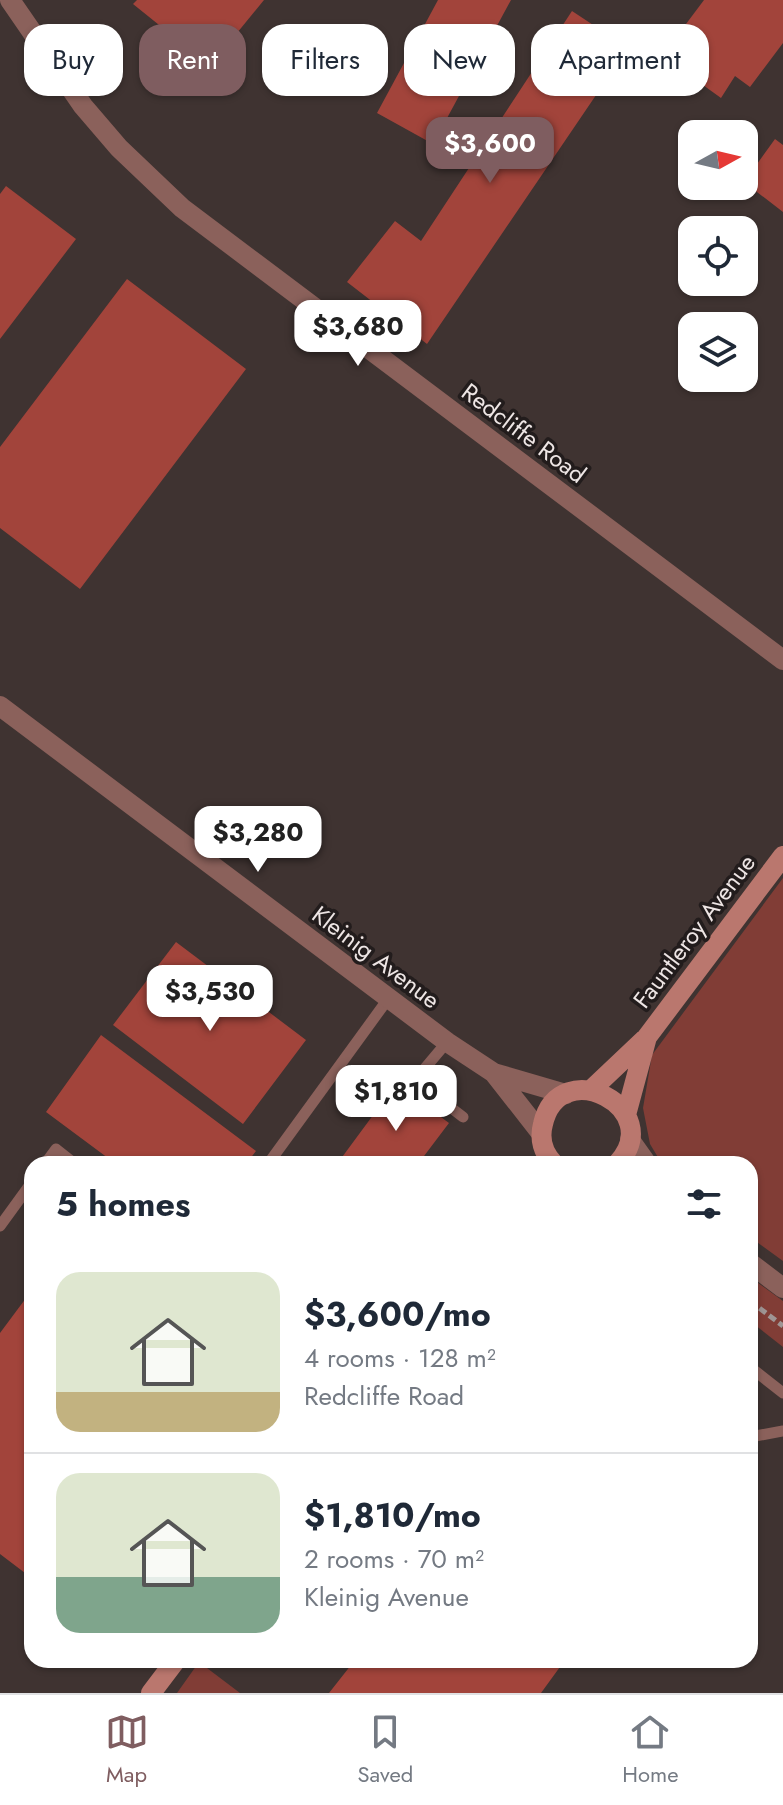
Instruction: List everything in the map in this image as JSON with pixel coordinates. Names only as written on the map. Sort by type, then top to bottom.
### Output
[{"type":"main road","name":"Fauntleroy Avenue","points":[[591,1090],[647,1037],[783,856]]},
{"type":"main road","name":"Fauntleroy Avenue","points":[[626,1115],[647,1037]]},
{"type":"main road","points":[[544,1152],[550,1107],[566,1094],[591,1090],[612,1098],[626,1115],[630,1140],[621,1156]]},
{"type":"main road","points":[[151,1693],[170,1668]]},
{"type":"street","name":"Redcliffe Road","points":[[10,0],[83,106],[129,158],[182,208],[783,660]]},
{"type":"street","name":"Kleinig Avenue","points":[[0,706],[447,1042],[494,1073],[566,1094]]},
{"type":"street","name":"Kleinig Avenue","points":[[494,1073],[544,1152]]},
{"type":"street","points":[[630,1140],[641,1156]]},
{"type":"street","points":[[758,1269],[783,1288]]},
{"type":"lane","points":[[274,1156],[388,999]]},
{"type":"lane","points":[[447,1042],[415,1080],[463,1117]]},
{"type":"lane","points":[[0,1226],[24,1193]]},
{"type":"lane","points":[[758,1373],[783,1393]]},
{"type":"lane","points":[[758,1436],[783,1431]]},
{"type":"path","points":[[758,1307],[783,1326]]},
{"type":"shaded area","points":[[783,878],[783,1261],[758,1243],[758,1156],[657,1156],[650,1144],[643,1108],[652,1055]]},
{"type":"shaded area","points":[[758,1283],[783,1301],[783,1347],[758,1327]]},
{"type":"shaded area","points":[[195,1668],[207,1668],[240,1693],[177,1693]]},
{"type":"building","points":[[137,0],[264,0],[244,24],[158,24],[133,4]]},
{"type":"building","points":[[438,0],[511,0],[498,24],[425,24]]},
{"type":"building","points":[[704,0],[783,0],[783,43],[750,87],[735,76],[721,98],[709,89],[709,24],[686,24]]},
{"type":"building","points":[[572,11],[592,24],[563,24]]},
{"type":"building","points":[[404,63],[404,96],[459,96],[433,144],[377,113]]},
{"type":"building","points":[[531,73],[531,96],[595,96],[427,344],[347,282],[395,221],[421,241]]},
{"type":"building","points":[[775,139],[783,145],[783,212],[758,193],[758,163]]},
{"type":"building","points":[[6,186],[76,239],[0,339],[0,194]]},
{"type":"building","points":[[127,279],[246,369],[80,589],[0,528],[0,447]]},
{"type":"building","points":[[176,942],[306,1040],[243,1124],[113,1025]]},
{"type":"building","points":[[101,1035],[256,1151],[252,1156],[105,1156],[46,1112]]},
{"type":"building","points":[[396,1084],[449,1123],[424,1156],[343,1156]]},
{"type":"building","points":[[24,1301],[24,1572],[0,1554],[0,1333]]},
{"type":"building","points":[[349,1668],[559,1668],[541,1693],[329,1693]]}]
